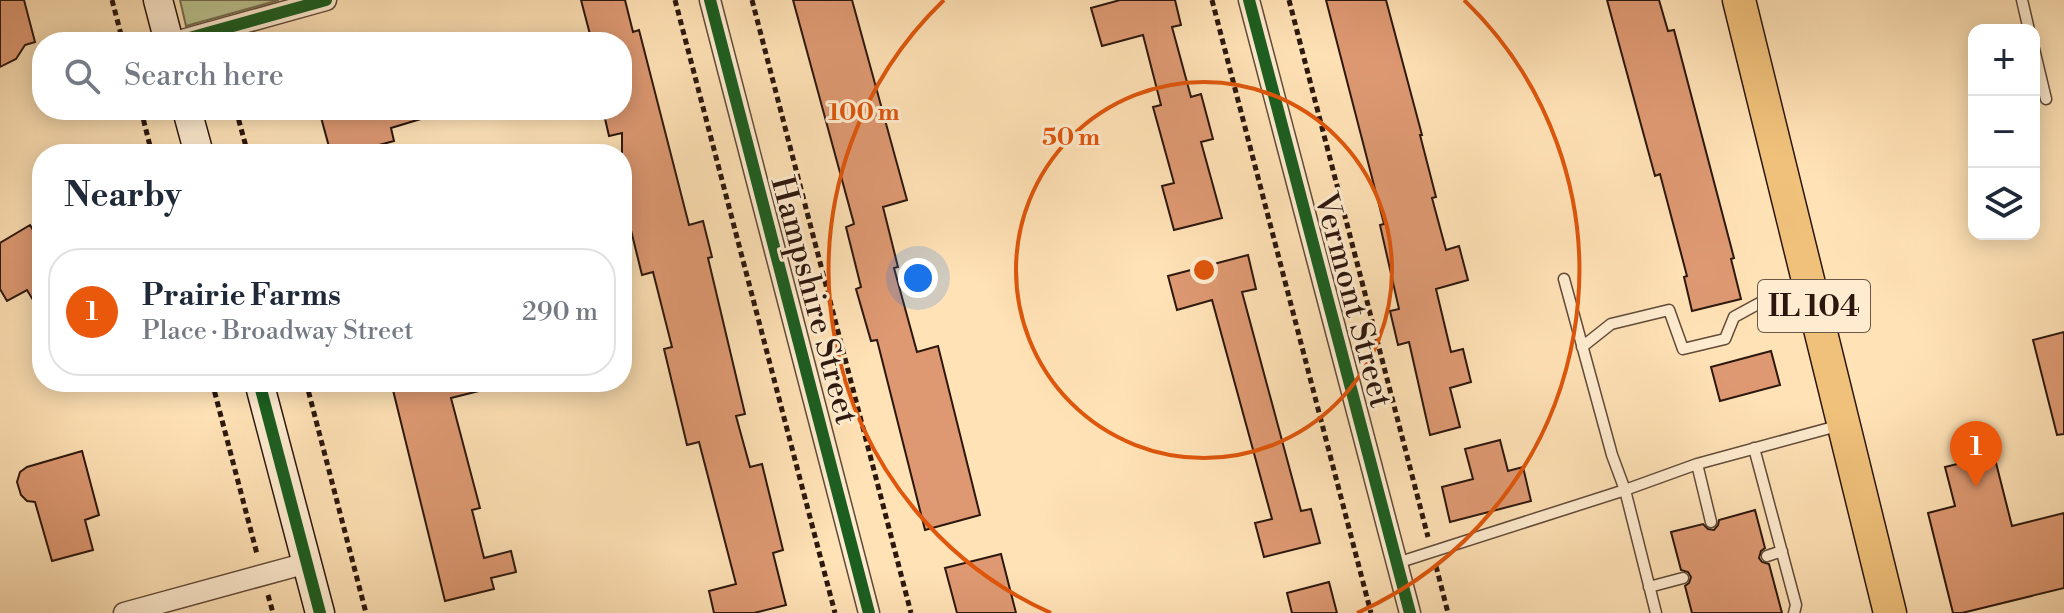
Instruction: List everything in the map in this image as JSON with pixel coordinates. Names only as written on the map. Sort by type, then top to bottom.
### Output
[{"type":"main road","name":"IL 104","points":[[1739,0],[1890,613]]},
{"type":"street","points":[[158,0],[169,32]]},
{"type":"street","points":[[209,32],[326,0]]},
{"type":"street","name":"Hampshire Street","points":[[710,0],[869,613]]},
{"type":"street","name":"Vermont Street","points":[[1249,0],[1410,613]]},
{"type":"street","points":[[190,120],[196,144]]},
{"type":"street","points":[[262,392],[320,613]]},
{"type":"street","points":[[124,613],[307,563]]},
{"type":"lane","points":[[2022,0],[2028,24]]},
{"type":"lane","points":[[2040,74],[2046,99]]},
{"type":"lane","points":[[1582,347],[1611,324],[1669,310],[1683,349],[1725,339],[1734,317],[1807,277]]},
{"type":"lane","points":[[1564,279],[1612,455],[1625,490],[1656,613]]},
{"type":"lane","points":[[1397,563],[1697,464],[1843,424]]},
{"type":"lane","points":[[1754,448],[1796,605],[1794,613]]},
{"type":"lane","points":[[1697,464],[1711,522]]},
{"type":"lane","points":[[1767,556],[1782,551]]},
{"type":"lane","points":[[1649,587],[1683,578]]},
{"type":"path","points":[[112,0],[120,32]]},
{"type":"path","points":[[675,0],[835,613]]},
{"type":"path","points":[[752,0],[911,613]]},
{"type":"path","points":[[1212,0],[1371,613]]},
{"type":"path","points":[[1289,0],[1448,613]]},
{"type":"path","points":[[144,120],[150,144]]},
{"type":"path","points":[[239,120],[245,144]]},
{"type":"path","points":[[215,392],[273,613]]},
{"type":"path","points":[[309,392],[366,613]]},
{"type":"green space","points":[[180,0],[279,0],[186,26]]},
{"type":"building","points":[[0,0],[24,0],[32,43],[25,45],[16,59],[0,67]]},
{"type":"building","points":[[581,0],[625,0],[633,32],[639,30],[689,225],[703,221],[712,257],[708,258],[745,414],[736,416],[750,467],[762,464],[783,550],[773,553],[786,605],[754,613],[714,613],[709,591],[736,584],[699,442],[687,445],[664,349],[672,347],[653,272],[642,275],[632,234],[632,144],[622,144],[622,133],[609,136],[605,120],[632,120],[632,32],[589,32]]},
{"type":"building","points":[[793,0],[852,0],[907,200],[883,207],[898,267],[894,268],[917,352],[938,346],[980,515],[925,530],[877,340],[871,341],[856,289],[861,287],[846,227],[854,224]]},
{"type":"building","points":[[1120,0],[1175,0],[1181,25],[1172,27],[1191,97],[1201,94],[1213,139],[1201,142],[1222,218],[1174,230],[1162,186],[1174,183],[1153,107],[1161,105],[1143,35],[1102,46],[1091,8]]},
{"type":"building","points":[[1326,0],[1386,0],[1422,135],[1436,197],[1432,198],[1446,250],[1459,246],[1468,280],[1436,289],[1451,352],[1463,349],[1471,382],[1450,388],[1460,427],[1430,435],[1409,342],[1398,345],[1390,311],[1399,309],[1380,225],[1384,224]]},
{"type":"building","points":[[1607,0],[1659,0],[1668,31],[1674,30],[1734,258],[1731,259],[1741,299],[1692,311],[1684,277],[1687,276],[1660,174],[1655,176]]},
{"type":"building","points":[[322,120],[417,120],[391,128],[394,141],[383,144],[328,144]]},
{"type":"building","points":[[30,225],[32,228],[32,298],[27,290],[7,301],[0,289],[0,243]]},
{"type":"building","points":[[1248,255],[1256,289],[1242,292],[1301,511],[1311,509],[1320,543],[1264,557],[1255,523],[1272,519],[1212,300],[1177,310],[1168,276]]},
{"type":"building","points":[[2064,332],[2064,434],[2057,435],[2033,340]]},
{"type":"building","points":[[1771,351],[1780,385],[1720,401],[1711,367]]},
{"type":"building","points":[[393,392],[475,392],[451,398],[480,508],[472,510],[484,558],[511,551],[516,572],[491,578],[494,589],[445,601]]},
{"type":"building","points":[[1500,440],[1508,471],[1523,467],[1531,501],[1450,522],[1442,487],[1473,479],[1465,449]]},
{"type":"building","points":[[82,451],[99,515],[85,520],[93,550],[52,561],[35,502],[27,501],[21,495],[17,482],[20,472],[27,467]]},
{"type":"building","points":[[1994,455],[2012,526],[2064,513],[2064,588],[1953,613],[1928,513],[1955,506],[1945,467]]},
{"type":"building","points":[[1755,510],[1765,548],[1759,558],[1769,564],[1782,613],[1692,613],[1685,586],[1691,577],[1681,570],[1671,532],[1703,524],[1714,530],[1719,520]]},
{"type":"building","points":[[1001,554],[1016,613],[957,613],[945,568]]},
{"type":"building","points":[[1329,582],[1337,613],[1292,613],[1287,593]]},
{"type":"cycle path","points":[[211,32],[326,0]]},
{"type":"cycle path","points":[[710,0],[869,613]]},
{"type":"cycle path","points":[[1249,0],[1410,613]]},
{"type":"cycle path","points":[[262,392],[320,613]]},
{"type":"place","name":"Prairie Farms","points":[[1976,487]]}]
